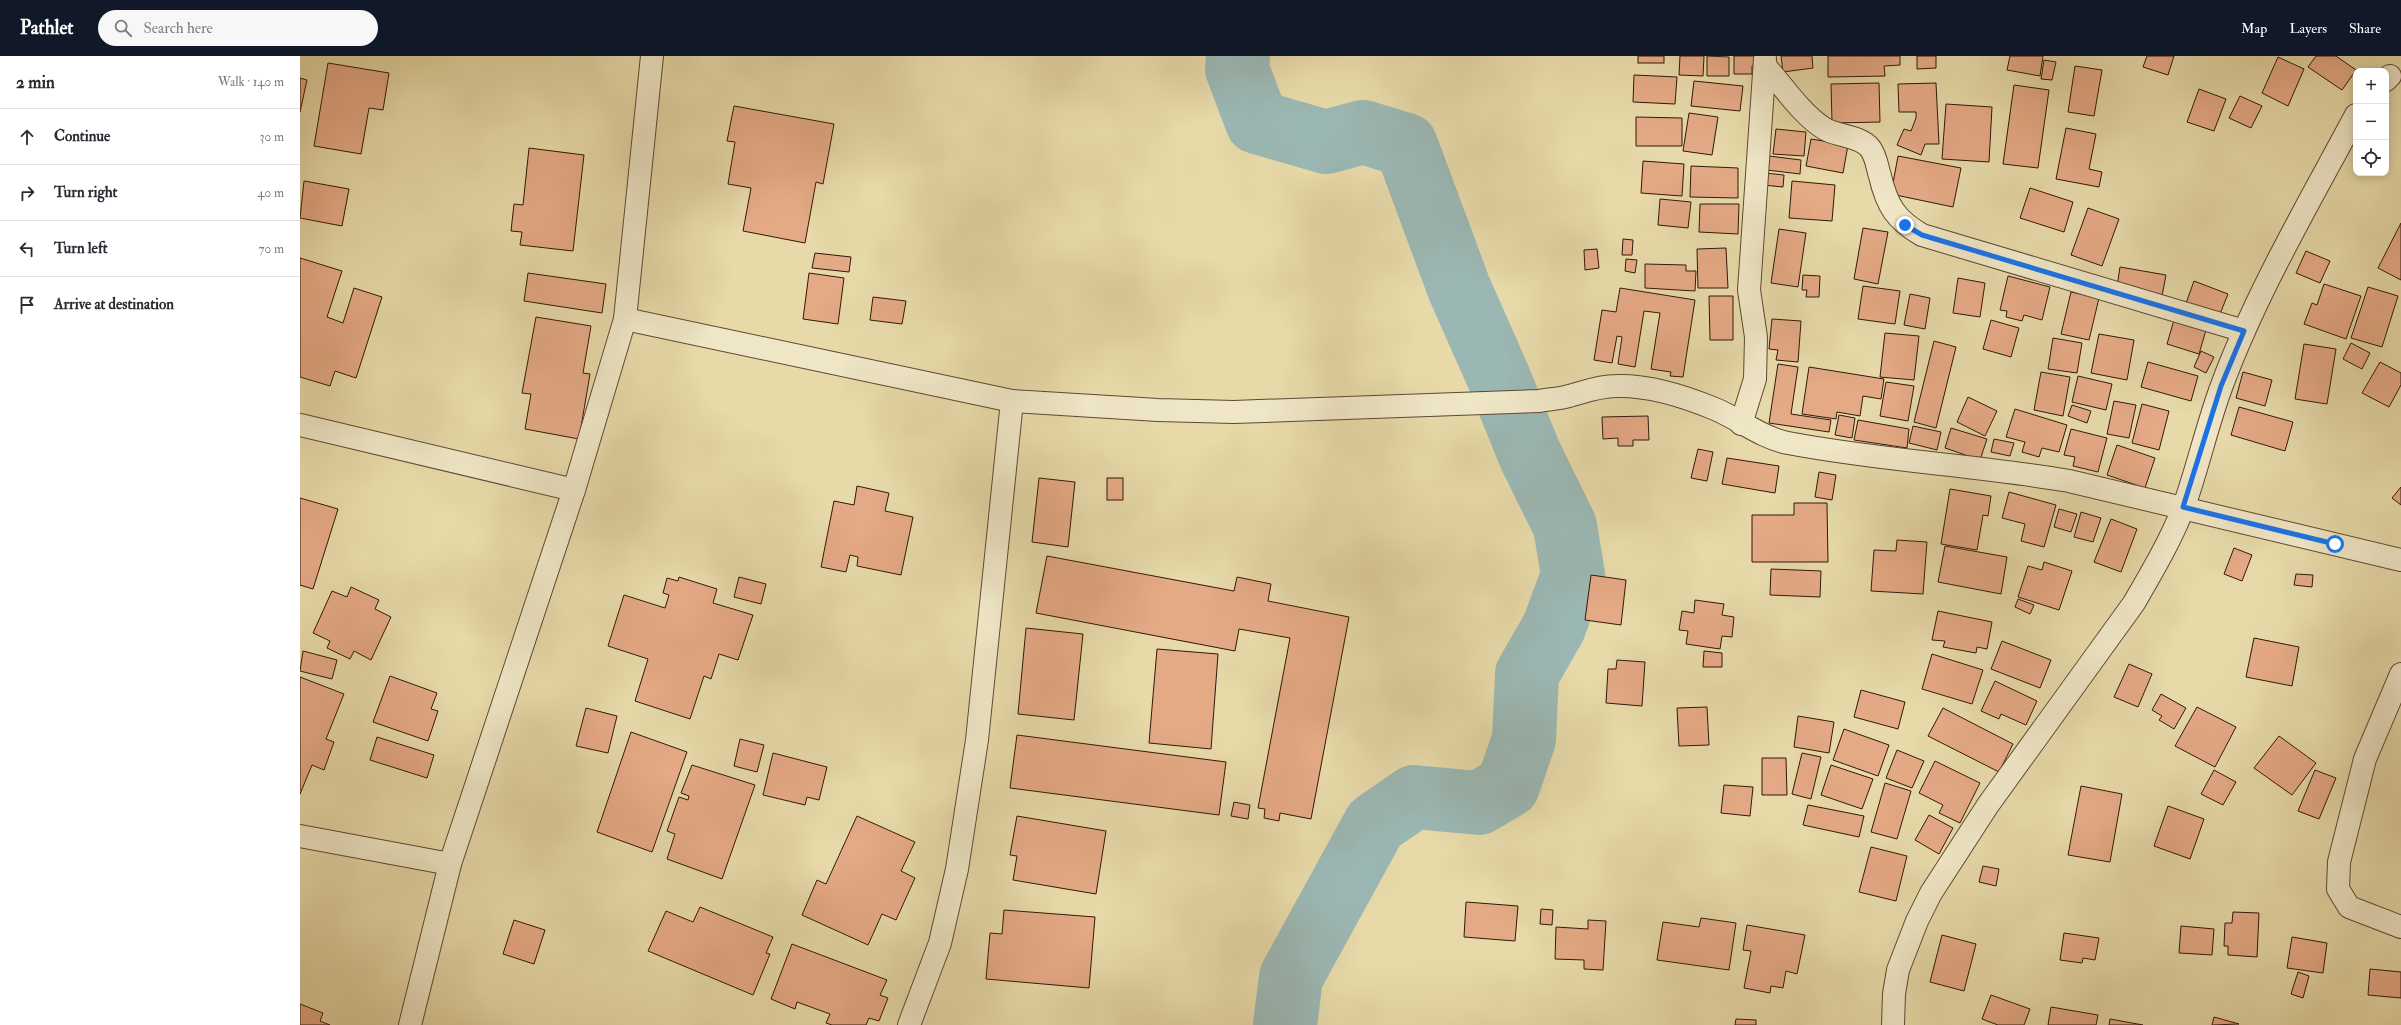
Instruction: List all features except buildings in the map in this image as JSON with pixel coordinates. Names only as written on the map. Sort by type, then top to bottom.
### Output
[{"type":"street","points":[[410,1025],[450,864],[574,490],[625,318],[652,56]]},
{"type":"street","points":[[1765,62],[1813,120],[1825,129],[1869,146],[1876,158],[1884,195],[1892,211],[1905,225],[1922,235],[2244,331]]},
{"type":"street","points":[[1741,424],[1755,379],[1756,337],[1749,290],[1765,62]]},
{"type":"street","points":[[1893,1025],[1894,994],[1898,970],[1931,893],[1988,805],[2134,603],[2154,570],[2183,507],[2221,386],[2244,331],[2276,265],[2353,121]]},
{"type":"street","points":[[625,318],[1012,401],[1158,410],[1294,411],[1539,401],[1568,396],[1592,389],[1623,386],[1666,392],[1716,410],[1741,424],[1786,443],[1846,454],[1963,468],[2018,472],[2069,481],[2401,560]]},
{"type":"street","points":[[909,1025],[940,942],[957,869],[977,740],[1012,401]]},
{"type":"street","points":[[300,425],[574,490]]},
{"type":"street","points":[[2401,674],[2365,759],[2339,862],[2338,890],[2349,907],[2401,927]]},
{"type":"street","points":[[300,836],[450,864]]},
{"type":"waterway","points":[[1238,56],[1237,69],[1257,122],[1326,142],[1363,132],[1406,145],[1459,288],[1498,376],[1530,455],[1565,526],[1573,575],[1554,627],[1527,674],[1524,739],[1508,786],[1479,803],[1414,797],[1375,824],[1291,977],[1285,1025]]},
{"type":"route","points":[[1905,225],[1922,235],[2244,331],[2221,386],[2183,507],[2335,544]]}]
